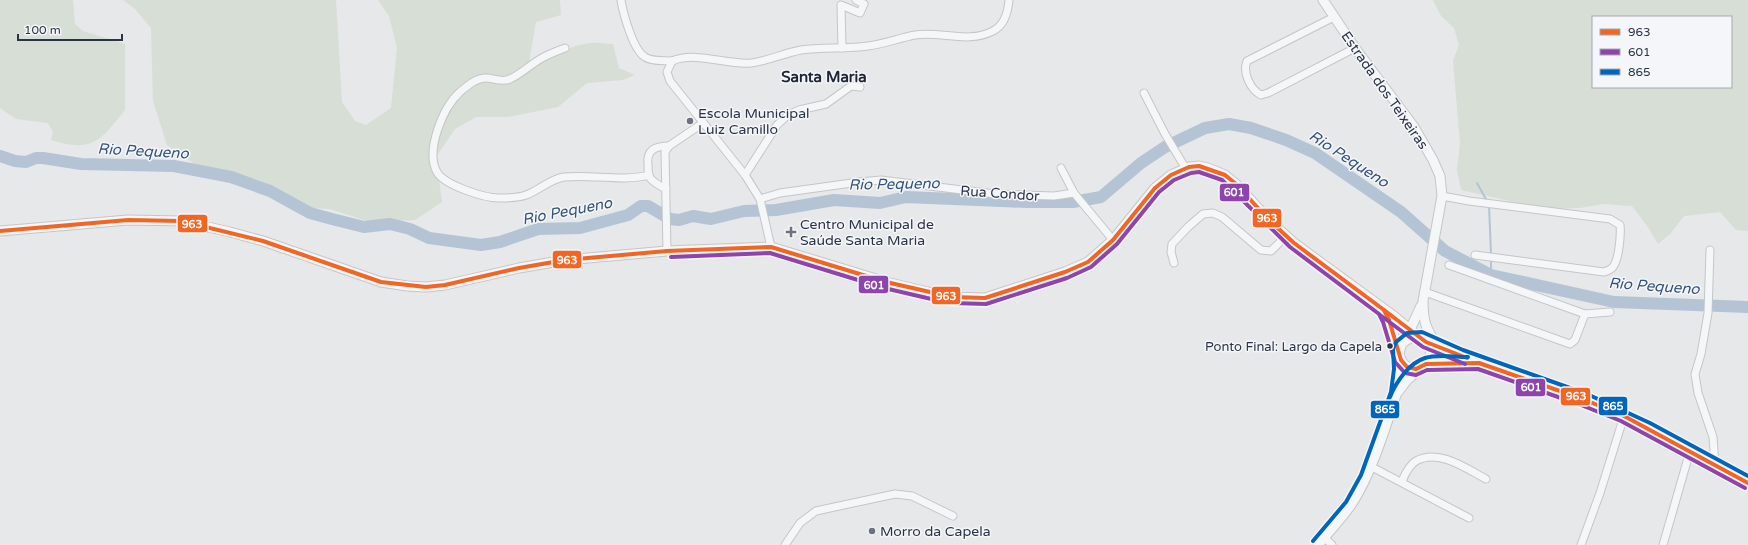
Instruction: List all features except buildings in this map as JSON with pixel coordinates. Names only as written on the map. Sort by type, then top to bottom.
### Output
[{"type":"street","points":[[621,0],[627,28],[644,57],[651,60],[672,61],[693,58],[751,63],[802,50],[868,46],[928,34],[961,38],[975,37],[993,31],[1001,26],[1008,13],[1009,0]]},
{"type":"street","points":[[842,48],[841,5],[860,13],[864,4],[856,0]]},
{"type":"street","name":"Estrada dos Teixeiras","points":[[1323,0],[1355,48],[1414,127],[1433,160],[1440,176],[1442,196],[1424,296],[1418,315],[1404,341]]},
{"type":"street","points":[[1334,17],[1247,62],[1245,66],[1247,76],[1255,92],[1261,95],[1268,93],[1355,48]]},
{"type":"street","points":[[565,48],[542,58],[510,79],[503,80],[480,78],[460,92],[454,98],[444,114],[435,134],[434,162],[436,171],[442,179],[491,198],[527,194],[553,180],[560,178],[634,177],[649,175]]},
{"type":"street","points":[[672,61],[667,72],[670,81],[745,175],[761,201],[771,247]]},
{"type":"street","points":[[745,175],[778,125],[788,115],[799,110],[826,104],[851,86],[860,87]]},
{"type":"street","points":[[1144,93],[1165,134],[1186,168]]},
{"type":"street","points":[[667,251],[664,155],[669,146],[703,123]]},
{"type":"street","points":[[666,188],[656,184],[649,175],[647,160],[649,152],[658,147],[669,146]]},
{"type":"street","points":[[0,231],[128,220],[181,221],[263,241],[381,282],[426,287],[445,285],[519,268],[565,260],[667,251],[771,247],[886,282],[952,297],[972,299],[985,298],[1066,272],[1088,262],[1113,240],[1155,188],[1171,175],[1186,168],[1204,167],[1225,175],[1236,184],[1286,236],[1395,317],[1410,330],[1429,342],[1479,363],[1583,399],[1624,416],[1748,483]]},
{"type":"street","points":[[1061,168],[1075,195],[1113,240]]},
{"type":"street","name":"Rua Condor","points":[[761,201],[786,192],[881,180],[996,194],[1054,196],[1075,195]]},
{"type":"street","points":[[1442,196],[1610,219],[1620,225],[1621,234],[1614,265],[1611,269],[1604,272],[1475,255]]},
{"type":"street","points":[[1174,263],[1170,252],[1172,244],[1203,214],[1213,213],[1222,217],[1261,250],[1270,251],[1286,236]]},
{"type":"street","points":[[1710,250],[1708,313],[1701,354],[1695,374],[1698,393],[1713,437],[1715,465]]},
{"type":"street","points":[[1448,265],[1585,314],[1610,312]]},
{"type":"street","points":[[1424,296],[1570,344],[1576,340],[1585,314]]},
{"type":"street","name":"Estrada dos Teixeiras","points":[[1424,296],[1424,320],[1429,342]]},
{"type":"street","points":[[1384,310],[1390,320],[1401,360],[1407,367],[1416,369],[1423,366],[1479,363]]},
{"type":"street","points":[[1395,317],[1406,318],[1418,315]]},
{"type":"street","points":[[1318,545],[1351,504],[1366,478],[1397,393],[1400,369],[1399,353],[1404,341],[1412,338],[1429,342]]},
{"type":"street","points":[[1397,393],[1407,380],[1430,359],[1429,342]]},
{"type":"street","points":[[1581,545],[1600,493],[1624,416]]},
{"type":"street","points":[[1664,544],[1690,451]]},
{"type":"street","points":[[1402,481],[1408,469],[1416,461],[1427,458],[1439,458],[1456,464],[1486,479]]},
{"type":"street","points":[[1370,466],[1402,481],[1469,518]]},
{"type":"street","points":[[785,545],[800,523],[816,511],[895,494],[912,496],[953,516]]},
{"type":"street","points":[[1324,537],[1332,545]]},
{"type":"shaded area","points":[[0,0],[73,0],[75,24],[83,31],[125,44],[125,110],[102,137],[94,142],[86,144],[65,144],[51,140],[53,132],[48,123],[16,119],[0,108]]},
{"type":"shaded area","points":[[123,0],[336,0],[342,102],[355,121],[366,125],[391,108],[397,48],[389,16],[378,0],[560,0],[561,15],[536,22],[528,68],[575,46],[599,43],[613,44],[619,68],[635,75],[623,80],[587,83],[558,107],[508,117],[476,117],[455,129],[436,157],[442,202],[415,220],[370,222],[330,209],[292,207],[245,181],[203,170],[167,145],[153,101],[151,28],[135,9]]},
{"type":"shaded area","points":[[1433,0],[1748,0],[1748,231],[1736,230],[1720,212],[1684,216],[1671,233],[1658,244],[1648,227],[1632,206],[1603,204],[1580,208],[1545,209],[1461,190],[1457,170],[1460,143],[1453,61],[1459,45],[1454,28],[1441,16]]},
{"type":"waterway","name":"Rio Pequeno","points":[[0,156],[15,161],[26,162],[36,158],[43,158],[81,164],[174,166],[231,177],[270,191],[310,213],[332,219],[364,227],[390,224],[410,229],[429,238],[481,245],[500,242],[538,229],[580,228],[628,215],[641,206],[648,206],[670,219],[679,220],[693,216],[711,219],[744,211],[776,210],[834,200],[880,203],[906,197],[1026,202],[1073,202],[1101,197],[1141,163],[1165,147],[1205,128],[1229,124],[1251,128],[1286,140],[1315,153],[1401,212],[1445,251],[1491,275],[1614,302],[1748,307]]},
{"type":"waterway","points":[[1477,183],[1487,201]]},
{"type":"waterway","points":[[1489,205],[1491,254]]},
{"type":"waterway","points":[[1491,259],[1491,275]]},
{"type":"transit line","name":"963","points":[[0,231],[128,220],[181,221],[263,241],[381,282],[426,287],[445,285],[519,268],[565,260],[667,251],[771,247],[886,282],[952,297],[985,298],[1065,272],[1088,262],[1113,240],[1155,188],[1171,175],[1189,167],[1199,166],[1225,175],[1236,184],[1269,220],[1294,243],[1384,310],[1389,320],[1401,360],[1407,367],[1416,369],[1426,364],[1479,363],[1583,399],[1624,416],[1748,483]]},
{"type":"transit line","name":"601","points":[[671,257],[770,253],[884,288],[951,303],[986,304],[1067,278],[1091,267],[1117,244],[1159,192],[1174,180],[1191,173],[1199,172],[1222,180],[1290,247],[1379,314],[1383,322],[1395,362],[1405,373],[1416,375],[1427,370],[1478,369],[1581,405],[1621,421],[1745,488]]},
{"type":"transit line","name":"963","points":[[1384,310],[1426,342],[1467,358]]},
{"type":"transit line","name":"601","points":[[1380,315],[1423,347],[1465,364]]},
{"type":"transit line","name":"865","points":[[1313,541],[1346,502],[1361,475],[1391,392],[1394,369],[1393,349],[1396,342],[1407,333],[1422,332],[1463,350],[1587,394],[1650,423],[1748,476]]},
{"type":"transit line","name":"865","points":[[1390,397],[1404,374],[1419,360],[1435,356],[1468,357]]},
{"type":"place","name":"Escola Municipal Luiz Camillo","points":[[690,121]]},
{"type":"place","name":"Centro Municipal de Saúde Santa Maria","points":[[791,232]]},
{"type":"place","name":"Ponto Final: Largo da Capela","points":[[1390,346]]},
{"type":"place","name":"Morro da Capela","points":[[872,531]]},
{"type":"district","name":"Santa Maria","points":[[824,77]]}]
